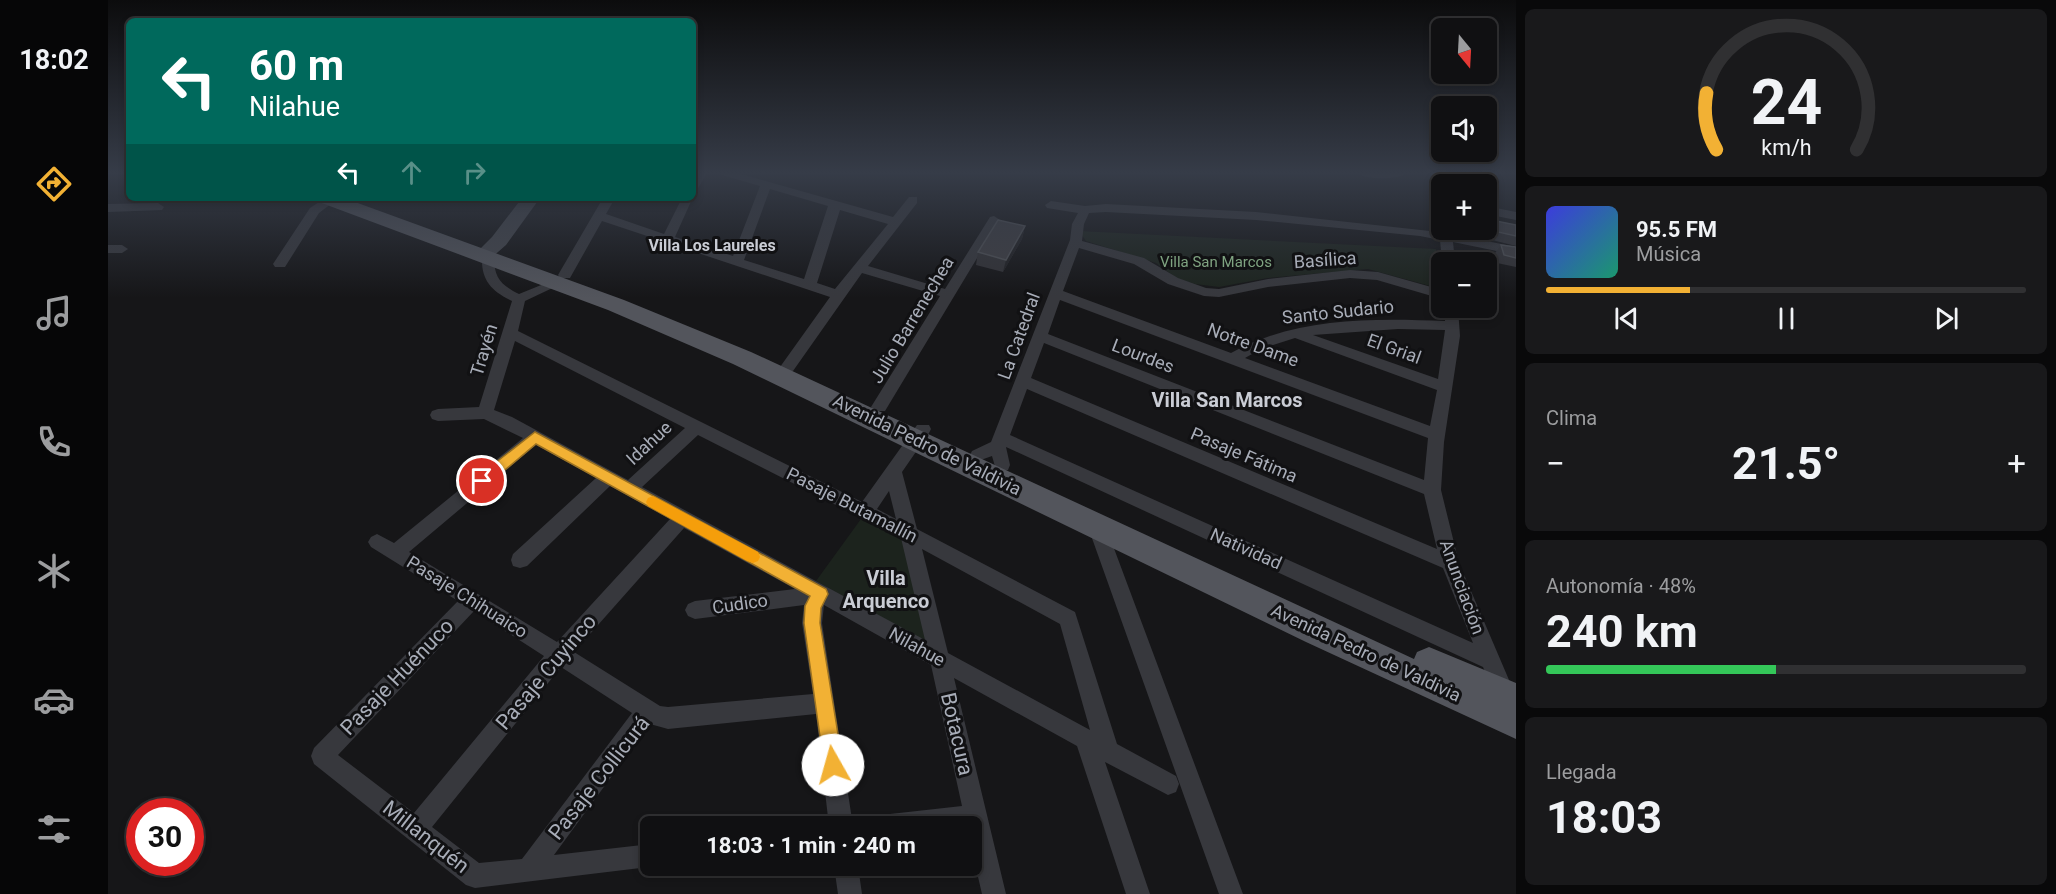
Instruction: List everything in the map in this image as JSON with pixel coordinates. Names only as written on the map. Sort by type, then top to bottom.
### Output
[{"type":"main road","name":"Avenida Pedro de Valdivia","points":[[373,215],[560,279],[788,367],[879,407],[919,434],[995,451],[1409,654],[1512,710]]},
{"type":"main road","name":"Avenida Pedro de Valdivia","points":[[394,215],[487,254]]},
{"type":"main road","name":"Avenida Pedro de Valdivia","points":[[560,279],[919,434],[1097,526],[1308,627],[1512,710]]},
{"type":"street","points":[[280,264],[312,215]]},
{"type":"street","points":[[518,215],[487,254],[487,270],[496,288],[519,299],[560,279],[598,216],[838,295]]},
{"type":"street","points":[[668,239],[680,215]]},
{"type":"street","points":[[737,262],[755,215]]},
{"type":"street","points":[[809,286],[832,215]]},
{"type":"street","points":[[868,215],[895,222]]},
{"type":"street","points":[[788,367],[838,295],[901,215]]},
{"type":"street","name":"La Catedral","points":[[995,451],[1075,242],[1078,224],[1083,215]]},
{"type":"street","points":[[1232,215],[1431,232]]},
{"type":"street","name":"Julio Barrenechea","points":[[879,407],[994,220]]},
{"type":"street","points":[[1473,240],[1516,251]]},
{"type":"street","name":"Basílica","points":[[1075,242],[1140,261],[1173,281],[1204,292],[1219,293],[1269,283],[1350,274],[1378,276],[1431,292]]},
{"type":"street","points":[[860,268],[948,294]]},
{"type":"street","name":"Notre Dame","points":[[1055,293],[1437,435]]},
{"type":"street","name":"Trayén","points":[[485,413],[519,299]]},
{"type":"street","name":"Anunciación","points":[[1451,318],[1453,336],[1437,435],[1432,490],[1450,563],[1512,710]]},
{"type":"street","name":"Santo Sudario","points":[[1233,358],[1246,348],[1269,339],[1295,333],[1367,325],[1452,326]]},
{"type":"street","name":"Pasaje Butamallín","points":[[510,333],[908,533],[1068,618],[1108,752]]},
{"type":"street","name":"El Grial","points":[[1295,333],[1446,388]]},
{"type":"street","name":"Lourdes","points":[[1040,336],[1432,490]]},
{"type":"street","name":"Pasaje Fátima","points":[[1023,381],[1450,563]]},
{"type":"street","name":"Nilahue","points":[[438,415],[485,413],[535,437],[1168,784]]},
{"type":"street","name":"Idahue","points":[[629,489],[696,426]]},
{"type":"street","points":[[865,512],[919,434]]},
{"type":"street","name":"Pasaje Chihuaico","points":[[535,437],[386,548],[472,599],[648,710]]},
{"type":"street","name":"Natividad","points":[[995,451],[1491,661]]},
{"type":"street","name":"Botacura","points":[[893,470],[940,660],[975,816]]},
{"type":"street","points":[[520,560],[608,477]]},
{"type":"street","name":"Pasaje Cuyinco","points":[[416,830],[559,654],[682,518]]},
{"type":"street","points":[[1097,526],[1231,894]]},
{"type":"street","points":[[820,594],[813,606],[812,623],[840,816]]},
{"type":"street","name":"Cudico","points":[[695,610],[820,594]]},
{"type":"street","name":"Pasaje Huénuco","points":[[322,756],[472,599]]},
{"type":"street","name":"Pasaje Collicurá","points":[[528,870],[648,710],[656,716],[668,718],[825,703]]},
{"type":"street","points":[[1086,740],[1138,894]]},
{"type":"street","name":"Millanquén","points":[[322,756],[475,876],[640,857]]},
{"type":"street","name":"Botacura","points":[[982,845],[994,894]]},
{"type":"street","points":[[847,876],[850,894]]},
{"type":"green space","name":"Villa San Marcos","points":[[1079,231],[1436,249],[1437,252],[1431,252],[1431,286],[1368,269],[1268,278],[1219,287],[1195,284],[1176,278],[1156,263],[1086,241]]},
{"type":"green space","points":[[861,519],[902,539],[928,643],[816,581]]},
{"type":"building","points":[[998,220],[1025,226],[1006,260],[978,252]]},
{"type":"building","points":[[1497,221],[1516,225],[1516,236],[1498,232]]},
{"type":"building","points":[[1501,245],[1516,247],[1516,258],[1504,255]]},
{"type":"slow traffic","points":[[653,502],[753,557]]},
{"type":"district","name":"Villa Los Laureles","points":[[712,245]]},
{"type":"district","name":"Villa San Marcos","points":[[1227,400]]},
{"type":"district","name":"Villa Arquenco","points":[[886,590]]},
{"type":"route","points":[[482,481],[535,437],[820,594],[813,606],[812,623],[833,765]]}]
